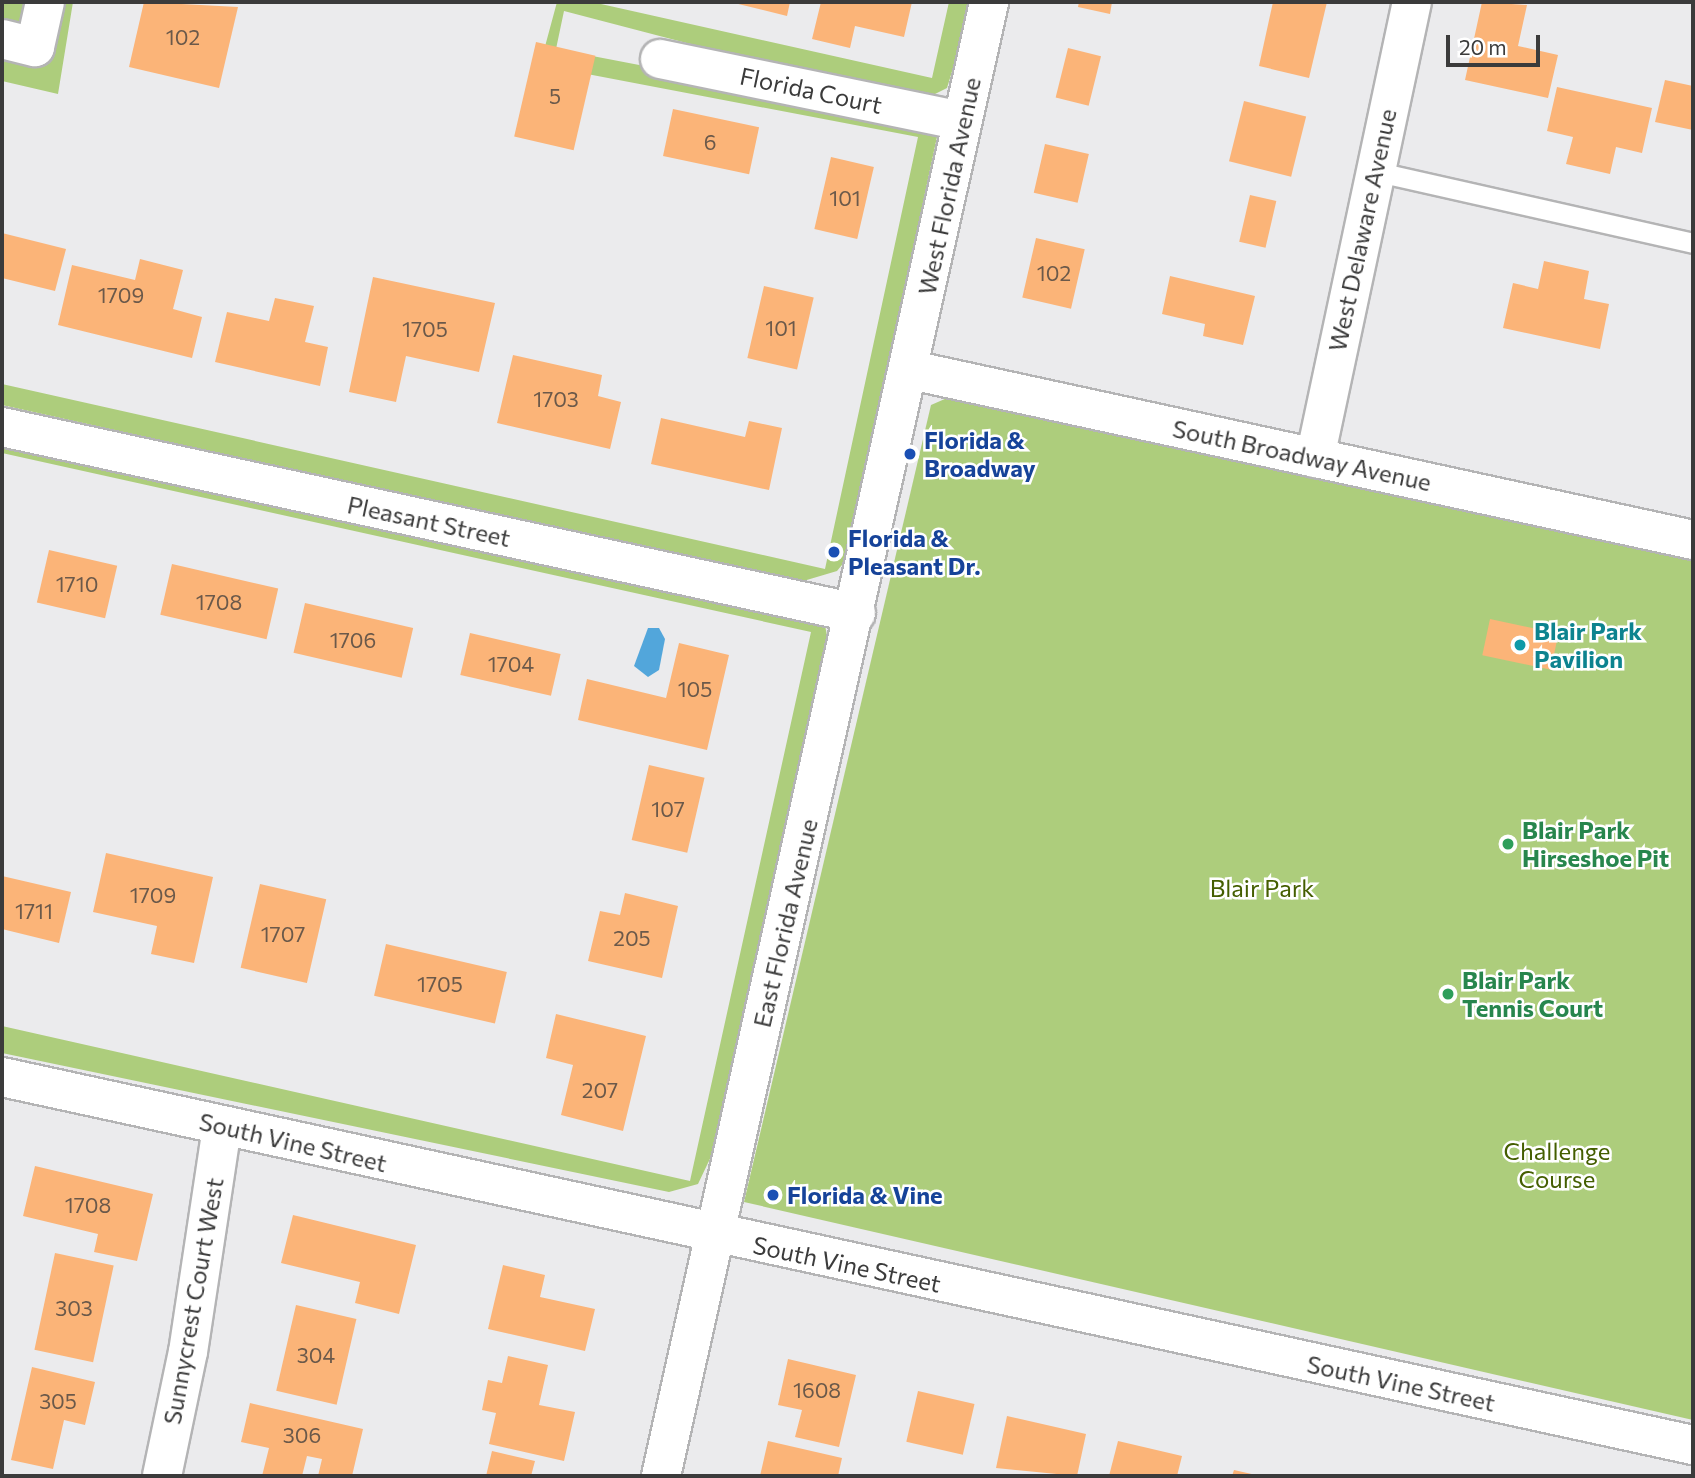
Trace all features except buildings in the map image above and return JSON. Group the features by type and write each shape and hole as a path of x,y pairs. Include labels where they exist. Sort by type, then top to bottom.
{"street":[{"path":"2,39 35,47 45,2"},
{"name":"West Florida Avenue","path":"911,370 989,2"},
{"name":"West Delaware Avenue","path":"1315,458 1412,2"},
{"name":"Florida Court","path":"660,58 962,121"},
{"name":"South Broadway Avenue","path":"911,370 1693,540"},
{"name":"East Florida Avenue","path":"661,1476 911,370"},
{"name":"Pleasant Street","path":"2,426 856,614"},
{"name":"South Vine Street","path":"2,1077 715,1235 1693,1445"},
{"name":"Sunnycrest Court West","path":"162,1476 188,1352 222,1126"}],"lane":[{"path":"1374,171 1693,243"}],"green space":[{"path":"2,2 32,2 25,22 14,29 2,26"},
{"path":"59,2 73,2 58,94 2,81 2,57 45,65"},
{"path":"557,2 592,2 932,78 949,2 973,2 947,88 931,96 790,70 564,11 556,49 940,123 846,560 837,571 800,582 2,405 2,384 825,569 918,137 540,65"},
{"name":"Blair Park","path":"954,395 1693,554 1693,1420 744,1202 931,405"},
{"path":"2,438 824,620 828,641 717,1144 698,1184 669,1192 2,1053 2,1026 690,1181 811,632 2,453"}],"water":[{"path":"648,628 659,628 665,639 659,670 648,677 634,666"}],"place":[{"name":"Florida & Broadway","path":"910,454"},
{"name":"Florida & Pleasant Dr.","path":"834,552"},
{"name":"Blair Park Pavilion","path":"1520,645"},
{"name":"Blair Park Hirseshoe Pit","path":"1508,844"},
{"name":"Blair Park Tennis Court","path":"1448,994"},
{"name":"Florida & Vine","path":"773,1195"}],"park label":[{"name":"Challenge Course","path":"1557,1165"}]}
